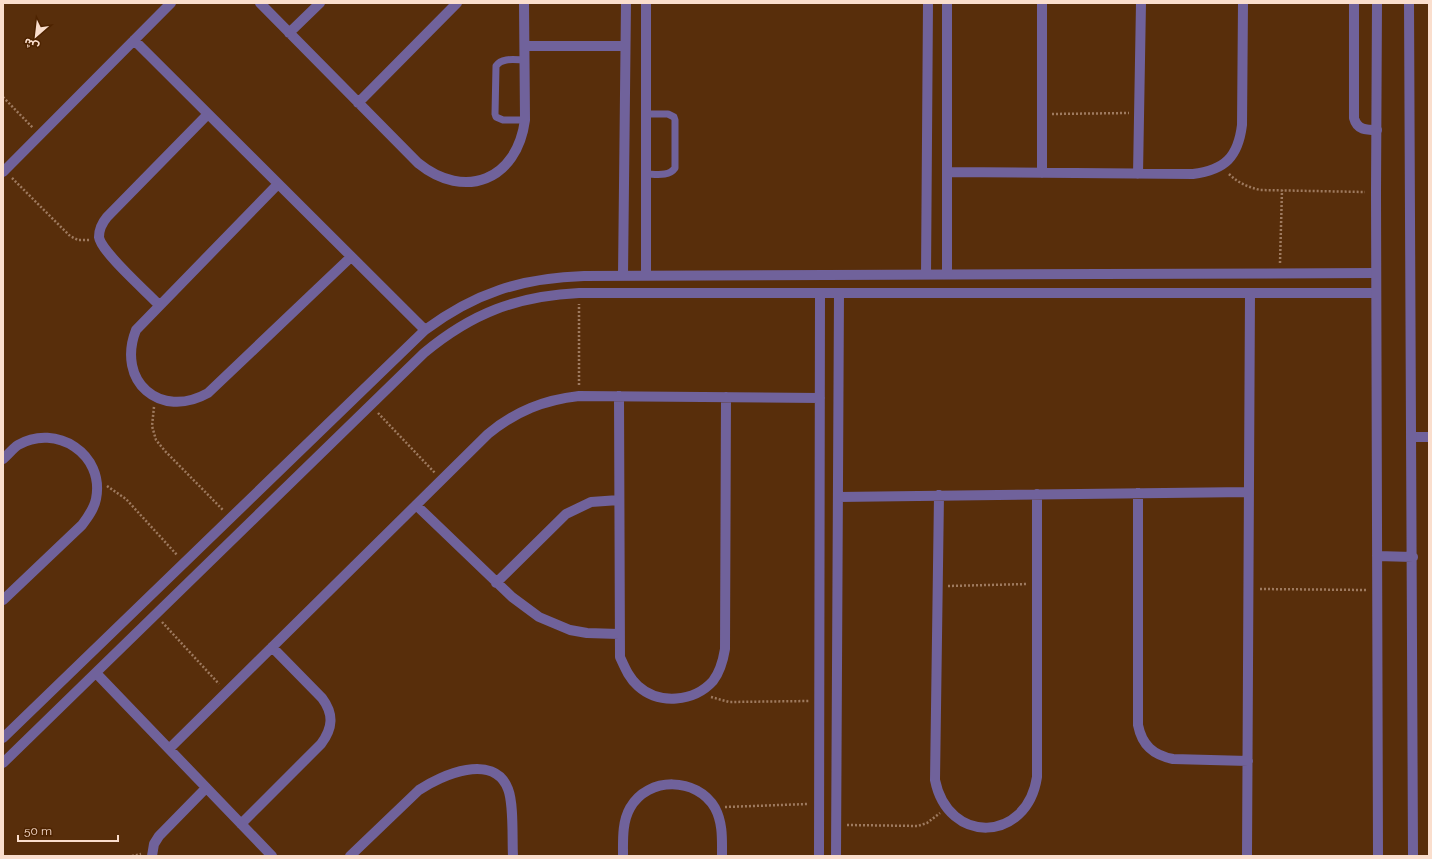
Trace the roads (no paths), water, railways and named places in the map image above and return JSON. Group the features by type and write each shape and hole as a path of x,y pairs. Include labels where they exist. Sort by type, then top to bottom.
{"street":[{"path":"4,171 39,134 171,3"},
{"path":"260,3 418,163 431,173 446,180 462,182 478,181 494,174 507,164 517,152 523,136 525,120 524,3"},
{"path":"289,33 320,3"},
{"path":"358,103 457,3"},
{"path":"623,276 626,3"},
{"path":"646,3 646,276"},
{"path":"926,274 928,3"},
{"path":"947,3 947,274"},
{"path":"1042,3 1042,173"},
{"path":"1138,174 1141,3"},
{"path":"947,172 1193,174 1209,172 1224,165 1234,154 1240,140 1242,125 1243,3"},
{"path":"1354,3 1354,118 1355,123 1362,129 1376,130"},
{"path":"1378,3 1376,130 1378,856"},
{"path":"1409,3 1413,557 1413,856"},
{"path":"134,40 425,330"},
{"path":"525,46 626,46"},
{"path":"159,305 106,251 99,238 102,223 208,114"},
{"path":"278,184 136,330 131,342 130,355 132,368 138,381 146,391 157,398 170,402 183,403 196,400 208,393 351,256"},
{"path":"5,734 425,330 466,304 511,285 559,277 623,276 1376,273"},
{"path":"819,856 820,293"},
{"path":"836,856 839,293"},
{"path":"1247,856 1250,293"},
{"path":"3,763 424,353 463,324 485,313 513,303 555,294 1376,293"},
{"path":"169,749 442,479 488,434 504,421 540,403 579,396 820,398"},
{"path":"619,396 620,657 627,673 637,686 652,695 668,699 685,698 700,691 713,680 719,671 725,649 726,397"},
{"path":"3,460 17,445 30,439 46,437 60,439 74,446 86,456 93,469 97,484 96,499 91,513 82,525 3,600"},
{"path":"1411,437 1429,437"},
{"path":"838,497 1249,492"},
{"path":"1138,493 1138,725 1140,735 1145,745 1153,752 1163,757 1174,759 1248,761"},
{"path":"939,495 935,780 938,794 944,806 954,817 967,824 980,827 995,827 1008,823 1020,815 1029,804 1035,791 1037,777 1037,494"},
{"path":"496,583 566,514 591,502 619,500"},
{"path":"416,505 496,583 525,608 554,624 587,633 619,634"},
{"path":"1377,556 1413,557"},
{"path":"241,824 321,744 327,736 330,726 331,716 325,702 272,647"},
{"path":"96,673 272,856"},
{"path":"819,675 837,675"},
{"path":"350,856 419,790 436,780 453,773 478,769 496,774 508,789 513,856"},
{"path":"623,856 625,820 630,807 640,796 652,788 665,784 680,784 699,792 714,807 720,820 722,856"},
{"path":"152,856 154,844 159,836 206,788"}],"lane":[{"path":"525,60 505,60 498,63 496,66 495,114 496,117 503,120 525,120"},
{"path":"646,114 668,114 676,120 675,168 673,171 666,174 646,174"}]}
